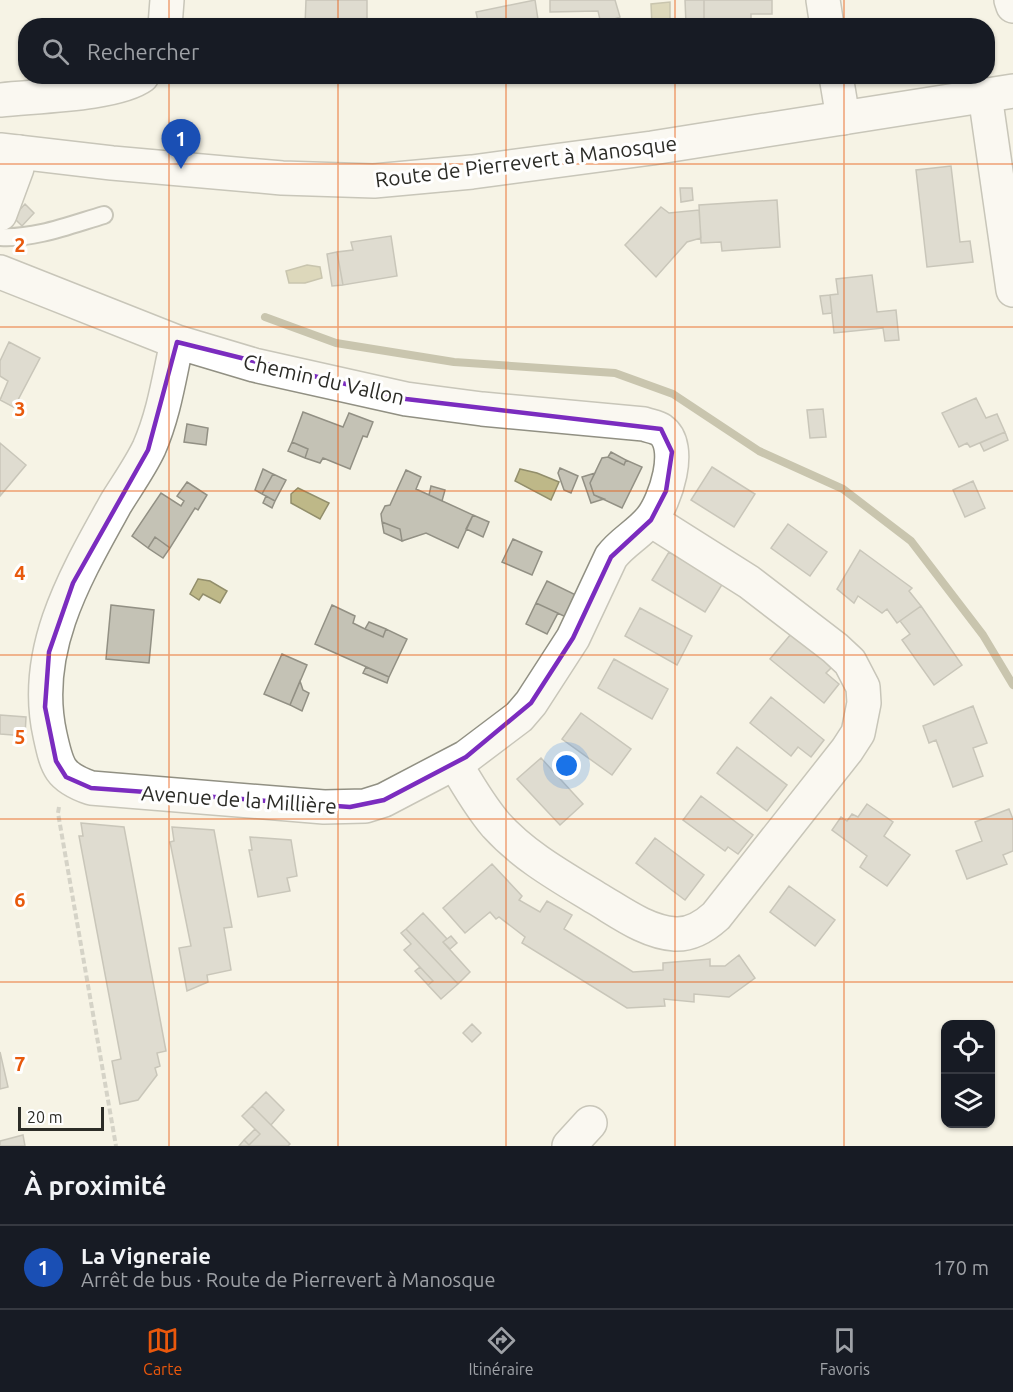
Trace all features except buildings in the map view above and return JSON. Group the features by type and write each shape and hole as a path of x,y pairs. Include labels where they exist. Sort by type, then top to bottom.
{"street":[{"path":"166,18 167,0"},
{"path":"823,0 826,18"},
{"path":"1011,0 1013,6"},
{"path":"0,100 86,92 128,84"},
{"path":"837,84 843,118"},
{"path":"999,93 1013,290"},
{"name":"Route de Pierrevert à Manosque","path":"10,151 112,163 282,178 374,181 461,173 573,158 999,93"},
{"path":"0,213 17,168 10,151"},
{"name":"Chemin du Vallon","path":"0,272 177,342 254,365 406,399 482,409 644,424 661,429"},
{"path":"66,777 56,761 47,721 46,668 49,652 73,583 148,450 164,405 177,342"},
{"name":"Avenue de la Millière","path":"66,777 91,788 350,807 365,806 384,800 455,763 519,717 531,703 573,638 611,557 619,546 651,520 666,491 670,472 672,452 669,439 661,429"},
{"path":"455,763 495,824 513,841 536,861 635,921 656,930 676,934 704,927 716,916 853,742 863,715 863,687 850,663 835,648 749,582 651,520"}],"lane":[{"path":"0,237 16,238 104,215"}],"path":[{"path":"66,777 58,813 116,1146"}],"highlighted area":[{"path":"177,342 406,399 661,429 672,452 670,472 666,491 651,520 611,557 573,638 531,703 466,757 384,800 350,807 91,788 66,777 56,761 45,707 49,652 73,583 148,450"}],"shaded area":[{"path":"670,2 670,18 652,18 651,4"},
{"path":"307,265 320,267 322,278 305,283 289,283 286,271"},
{"path":"520,469 559,482 551,500 515,481"},
{"path":"298,488 329,503 320,519 291,503 291,494"},
{"path":"198,579 210,581 227,591 220,603 203,594 199,600 190,594"}],"waterway":[{"path":"265,317 336,343 454,362 615,373 673,394 759,451 843,489 911,541 983,635 1013,685"}],"place":[{"name":"La Vigneraie","path":"181,169"}]}
